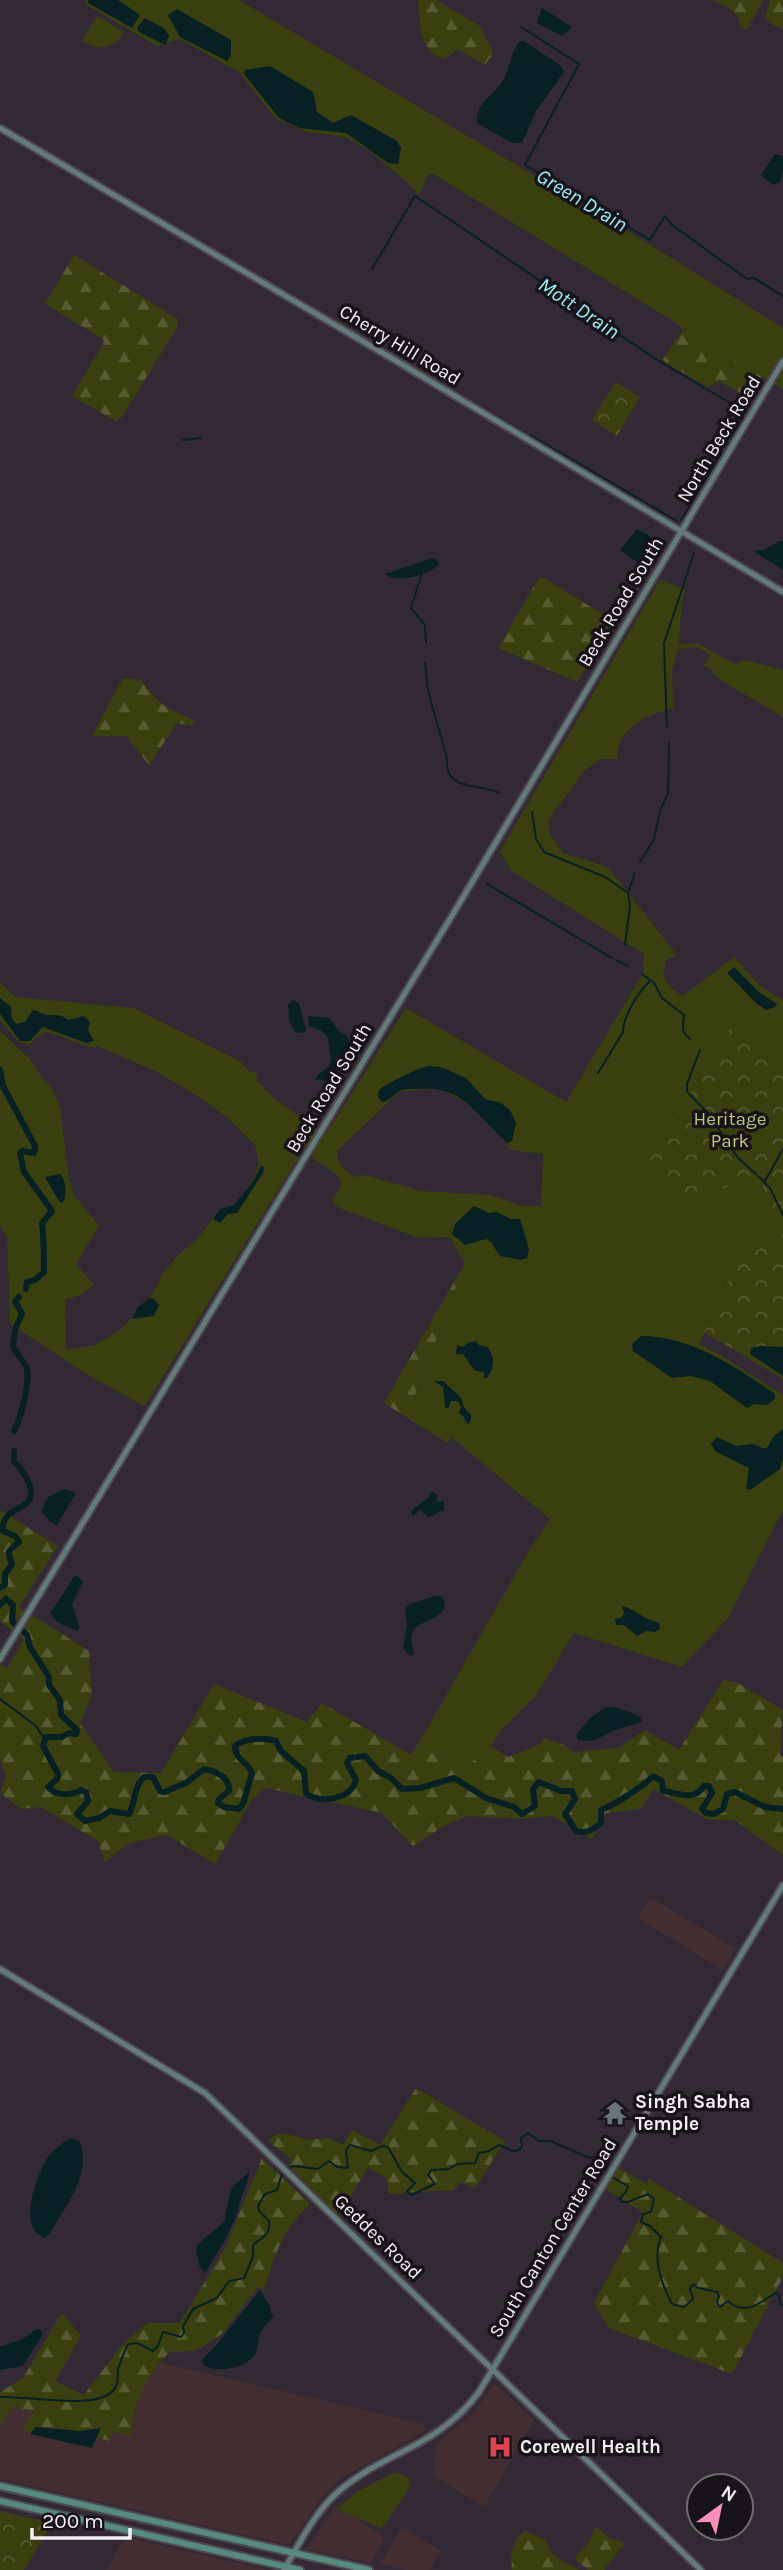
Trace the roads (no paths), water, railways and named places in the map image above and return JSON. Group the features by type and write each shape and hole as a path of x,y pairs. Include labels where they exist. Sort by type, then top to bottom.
{"main road":[{"name":"Cherry Hill Road","path":"0,128 783,592"},
{"name":"North Beck Road","path":"682,532 783,362"},
{"name":"Beck Road South","path":"0,1659 450,920 682,532"},
{"name":"South Canton Center Road","path":"285,2568 330,2499 358,2477 446,2427 474,2399 783,1885"},
{"name":"Geddes Road","path":"0,1969 205,2093 701,2570"},
{"path":"0,2486 369,2570"},
{"path":"0,2501 300,2570"},
{"path":"160,2537 170,2536 173,2527"},
{"path":"198,2547 198,2538 206,2534"}],"waterway":[{"name":"Green Drain","path":"521,27 579,64 525,165 650,240 665,216 672,225 747,279 754,278 783,296"},
{"name":"Mott Drain","path":"372,269 415,196 654,358 747,413"},
{"path":"494,415 518,429"},
{"name":"Mott Drain","path":"733,435 744,417"},
{"path":"521,431 525,433"},
{"path":"530,435 677,521"},
{"path":"183,440 201,438"},
{"name":"Mott Drain","path":"681,520 722,452"},
{"name":"Mott Drain","path":"667,728 664,643 694,553"},
{"path":"422,573 411,608 425,625 426,642"},
{"path":"425,663 428,691 447,758 447,769 456,781 499,793"},
{"name":"Mott Drain","path":"640,862 654,839 660,811 668,793 669,743"},
{"path":"532,812 536,839 544,852 605,877 628,893"},
{"name":"Mott Drain","path":"625,945 630,906 628,893 635,872"},
{"path":"487,884 612,958"},
{"name":"Mott Drain","path":"616,960 628,966"},
{"name":"Mott Drain","path":"642,974 654,983 662,998 684,1015 683,1030 690,1039"},
{"path":"598,1073 623,1032 632,1004 650,981"},
{"name":"Mott Drain","path":"687,1092 687,1084 700,1050"},
{"path":"0,1070 3,1086 35,1146 34,1153 20,1153 24,1172 52,1211 42,1223 44,1272 35,1280 27,1282 26,1289"},
{"name":"Mott Drain","path":"689,1094 708,1113 738,1158 756,1174"},
{"path":"765,1181 783,1149"},
{"name":"Mott Drain","path":"758,1176 770,1188 783,1215"},
{"path":"14,1431 24,1401 28,1376 26,1366 13,1345 16,1327 22,1314 15,1301 19,1297"},
{"path":"0,1588 5,1585 5,1574 12,1564 9,1552 19,1542 15,1536 3,1531 4,1522 14,1511 26,1504 31,1491 24,1473 14,1462 14,1451"},
{"path":"0,1605 6,1599 13,1605 12,1621 27,1635 30,1647 49,1677 49,1685 60,1700 61,1715 77,1730 76,1734 46,1737 43,1746 58,1774 57,1779 48,1787 64,1794 81,1790 86,1792 88,1801 77,1814 85,1821 99,1818 110,1811 129,1814 138,1785 144,1777 153,1777 160,1791 164,1792 186,1783 204,1769 225,1778 229,1786 229,1791 218,1803 224,1807 239,1809 252,1773 237,1755 235,1746 244,1741 260,1739 276,1741 281,1751 304,1771 306,1793 319,1799 334,1798 348,1792 356,1780 347,1763 350,1758 365,1756 378,1771 391,1778 402,1789 420,1788 454,1778 486,1798 514,1807 522,1814 535,1806 533,1789 539,1782 561,1791 572,1791 575,1799 565,1814 576,1831 580,1832 589,1831 601,1823 601,1810 628,1795 653,1776 662,1781 663,1791 681,1795 695,1794 704,1786 709,1786 712,1793 702,1809 706,1813 713,1814 723,1809 727,1794 735,1792 765,1807 783,1809"},
{"path":"0,1699 36,1726 44,1738"},
{"path":"0,2397 81,2401 109,2394 117,2384 118,2369 128,2344 137,2343 153,2351 163,2332 181,2337 184,2333 183,2326 193,2309 217,2298 229,2281 244,2278 253,2257 253,2245 269,2230 269,2221 259,2211 258,2206 265,2194 277,2190 282,2174 293,2166 318,2169 329,2161 337,2167 348,2168 346,2150 350,2145 371,2151 383,2146 388,2147 402,2172 415,2183 407,2191 411,2195 435,2184 428,2175 431,2170 475,2163 479,2153 499,2145 517,2151 522,2146 521,2138 528,2133 539,2141 550,2141 590,2158 604,2153 609,2158 606,2173"},
{"path":"612,2177 628,2186 620,2198 622,2202 648,2194 654,2199 651,2212 643,2214 641,2222 650,2226 661,2237 658,2262 672,2304 684,2307 693,2299 690,2289 693,2284 698,2288 717,2292 717,2303 720,2307 728,2301 740,2308 751,2307 775,2293 783,2305"}],"place":[{"name":"Singh Sabha Temple","path":"615,2113"},
{"name":"Corewell Health","path":"500,2447"}],"park label":[{"name":"Heritage Park","path":"730,1130"}]}
